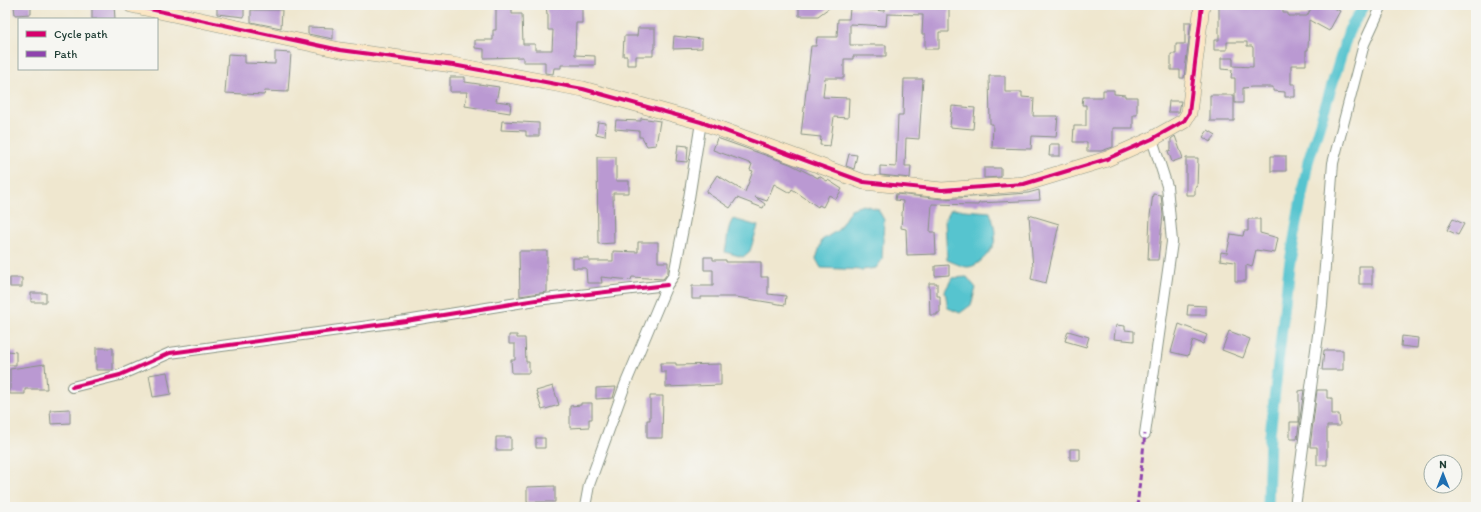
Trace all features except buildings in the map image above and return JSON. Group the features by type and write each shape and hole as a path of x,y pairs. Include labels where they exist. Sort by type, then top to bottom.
{"street":[{"path":"131,5 340,50 453,65 583,89 701,122 864,182 942,190 1024,184 1107,159 1152,140 1188,117 1202,5"},
{"path":"1296,507 1322,305 1332,163 1364,44 1382,5"},
{"path":"585,507 589,485 625,385 667,285 674,275 689,198 701,122"},
{"path":"1145,434 1172,242 1167,186 1152,140"},
{"path":"72,387 120,374 170,353 406,321 536,300 667,285"}],"water":[{"path":"863,205 878,209 884,220 882,260 876,268 862,270 821,268 816,259 822,240 838,230 851,209"},
{"path":"951,209 990,212 995,231 994,243 990,251 976,265 968,267 947,260 945,220"},
{"path":"733,219 758,226 750,251 743,257 725,252 728,231"},
{"path":"967,277 976,288 971,305 960,313 948,308 945,291 952,278"}],"waterway":[{"path":"1268,507 1270,435 1289,267 1308,162 1349,30 1365,5"}],"marked path":[{"path":"1137,507 1145,434"}],"cycle path":[{"path":"131,5 340,50 453,65 583,89 701,122 864,182 942,190 1024,184 1107,159 1152,139 1184,121 1189,113 1202,5"},
{"path":"72,387 120,375 170,353 406,321 536,300 667,285"}]}
